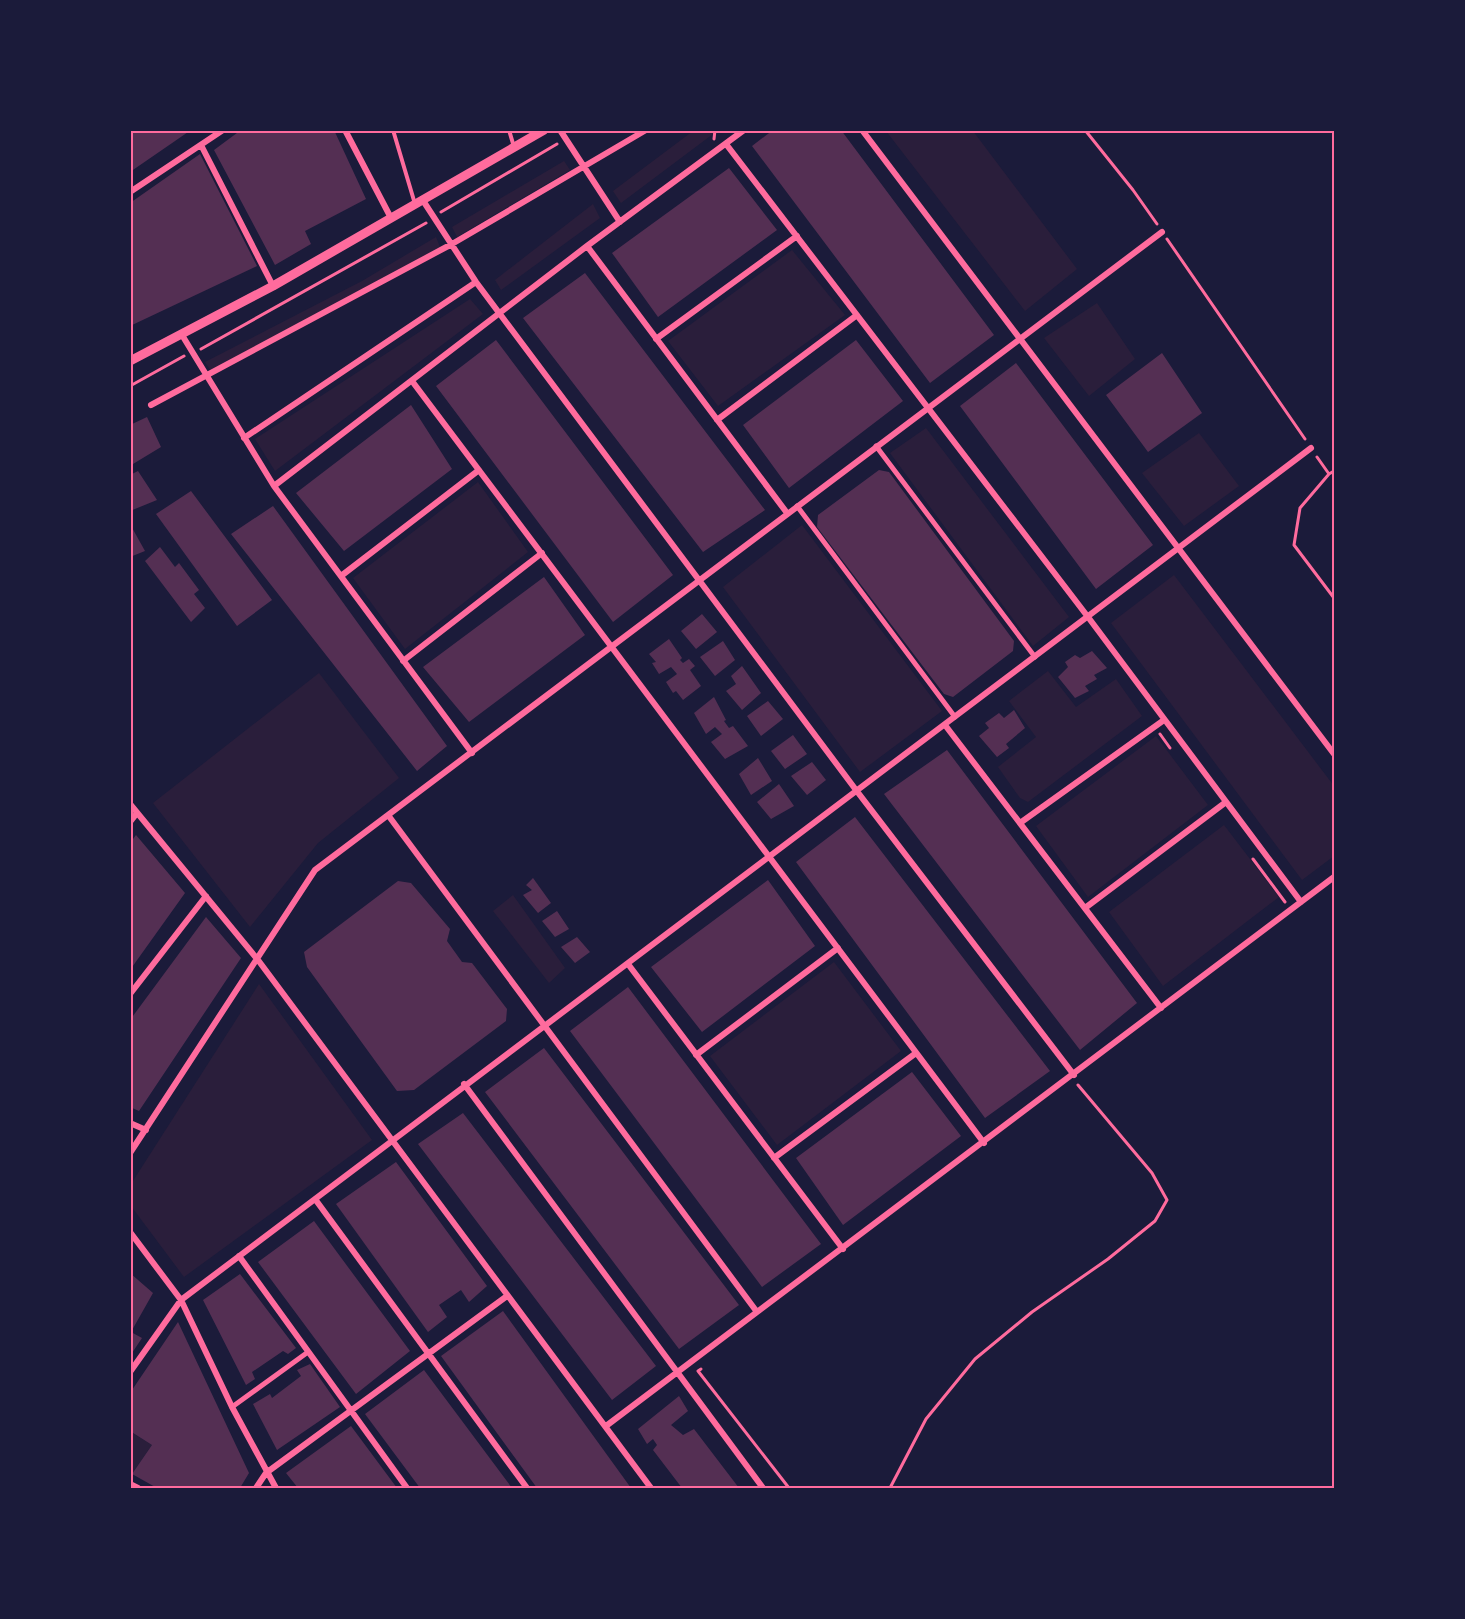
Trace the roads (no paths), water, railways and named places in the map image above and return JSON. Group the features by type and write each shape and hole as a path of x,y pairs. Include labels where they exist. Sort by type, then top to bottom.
{"main road":[{"path":"130,361 273,286 544,130"}],"street":[{"path":"130,192 223,130"},
{"path":"345,130 391,218"},
{"path":"560,130 621,222"},
{"path":"152,405 452,244 646,130"},
{"path":"274,486 587,246 744,130"},
{"path":"862,130 1335,754"},
{"path":"726,144 1088,617 1301,902"},
{"path":"201,145 273,286"},
{"path":"419,202 434,217 476,282 701,579 856,790 1074,1075"},
{"path":"130,1153 315,870 1162,232"},
{"path":"656,339 796,236"},
{"path":"587,246 788,513"},
{"path":"244,438 476,282"},
{"path":"717,420 857,315"},
{"path":"182,335 274,486 472,753"},
{"path":"412,381 984,1143"},
{"path":"876,446 1035,657"},
{"path":"130,1372 181,1300 464,1084 628,964 1311,448"},
{"path":"341,576 479,470"},
{"path":"797,506 955,717"},
{"path":"403,661 542,553"},
{"path":"1020,823 1164,720"},
{"path":"945,725 1161,1008"},
{"path":"1085,908 1226,802"},
{"path":"130,804 258,960 651,1488"},
{"path":"130,822 137,813"},
{"path":"388,815 757,1312"},
{"path":"606,1426 1335,877"},
{"path":"130,994 206,896"},
{"path":"696,1054 838,948"},
{"path":"628,964 843,1248"},
{"path":"774,1158 916,1053"},
{"path":"464,1084 763,1488"},
{"path":"130,1123 146,1130"},
{"path":"315,1199 427,1355 527,1488"},
{"path":"130,1232 181,1300 232,1407 276,1488"},
{"path":"239,1256 407,1488"},
{"path":"256,1488 266,1473 507,1296"},
{"path":"232,1407 308,1352"},
{"path":"130,1484 138,1488"}],"lane":[{"path":"393,130 419,202"},
{"path":"509,130 514,147"}]}
